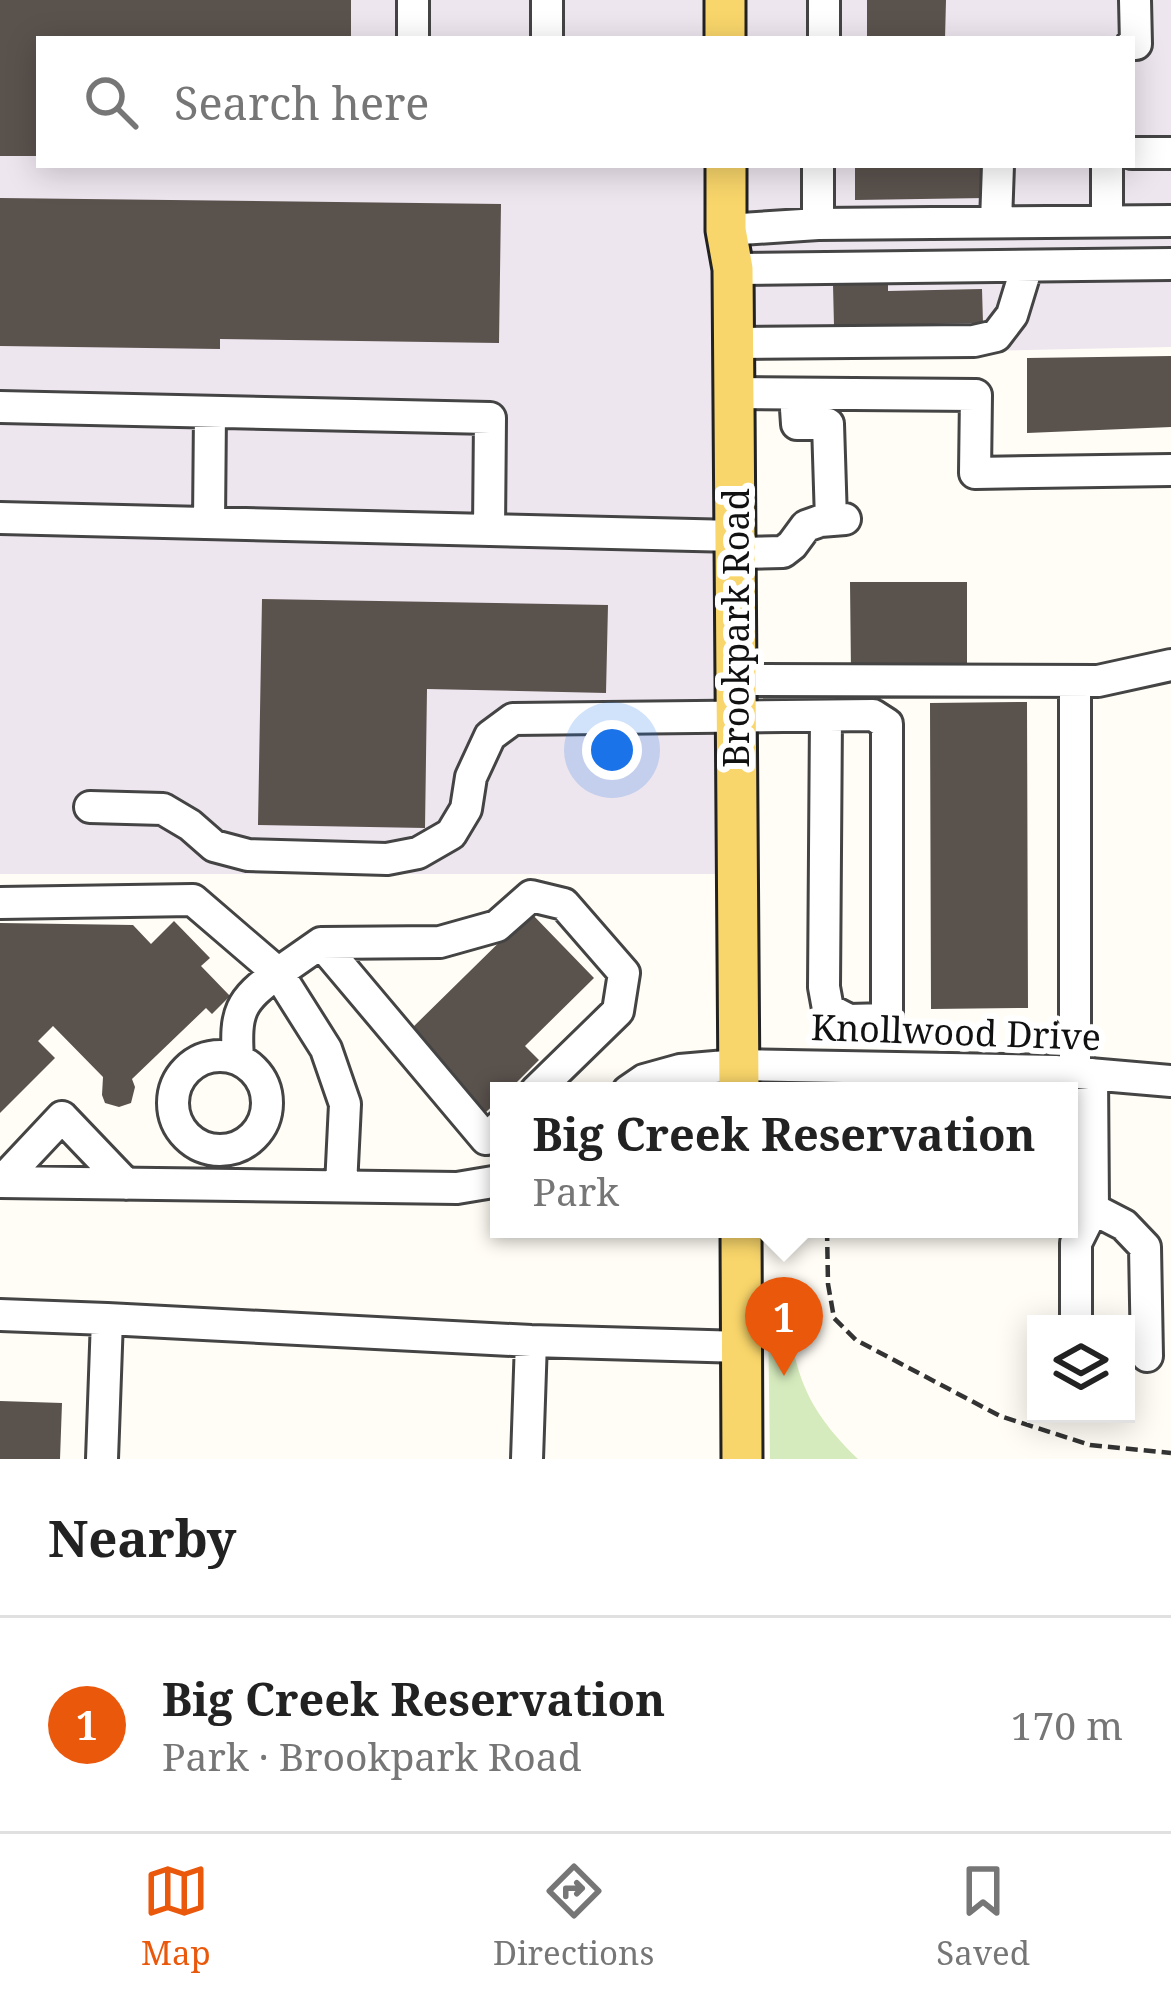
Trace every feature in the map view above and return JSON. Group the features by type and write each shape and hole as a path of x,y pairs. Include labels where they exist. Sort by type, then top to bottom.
{"main road":[{"path":"725,0 725,36"},
{"name":"Brookpark Road","path":"726,168 726,230 733,269 739,1078"},
{"path":"741,1238 742,1459"}],"street":[{"path":"413,0 413,36"},
{"path":"547,0 547,36"},
{"path":"824,0 824,36"},
{"path":"1135,0 1135,44"},
{"path":"1135,153 1171,153"},
{"path":"818,168 818,224"},
{"path":"996,222 998,168"},
{"path":"1107,168 1107,221"},
{"path":"726,230 818,224 1171,221"},
{"path":"733,269 1171,264"},
{"path":"734,343 974,341 996,335 1012,315 1027,266"},
{"path":"734,393 976,394 975,473 1171,470"},
{"path":"0,518 488,530 783,552 806,526 838,520 828,424 796,424 795,394"},
{"path":"0,407 490,418 488,530"},
{"path":"209,523 211,412"},
{"path":"90,807 163,809 214,846 248,855 387,859 418,853 451,834 466,809 471,777 490,736 513,719 736,699 1098,681 1171,664"},
{"path":"1076,681 1083,1073 1093,1209 1076,1243 1076,1315"},
{"path":"736,699 826,716 873,715 887,724 886,1068"},
{"path":"826,716 824,987 828,1010 849,1020 887,1019"},
{"path":"238,1059 236,1028 253,991 321,943 440,942 497,926 531,896 564,904 624,973 618,1011 545,1082"},
{"path":"0,903 193,900 278,973 326,1049 345,1103 341,1186"},
{"path":"321,943 490,1136"},
{"path":"208,1057 238,1059 250,1066 266,1092 263,1121 256,1134 228,1150 196,1144 176,1119 172,1103 176,1087 184,1072 208,1057"},
{"name":"Knollwood Drive","path":"641,1082 680,1070 739,1078 886,1068 1083,1073 1171,1081"},
{"path":"1,1182 62,1117 126,1184"},
{"path":"256,1134 291,1185"},
{"path":"1,1182 457,1188 490,1182"},
{"path":"1093,1209 1124,1225 1145,1247 1147,1356"},
{"path":"0,1315 743,1347"},
{"path":"102,1459 107,1319"},
{"path":"527,1459 531,1341"}],"path":[{"path":"827,1238 834,1318 856,1340 1000,1416 1090,1445 1171,1454"}],"shaded area":[{"path":"0,0 711,0 711,36 36,36 36,168 713,168 721,874 0,874"},
{"path":"742,0 1171,0 1171,347 745,356 743,168 1135,168 1135,36 742,36"}],"green space":[{"path":"787,1312 807,1393 858,1459 770,1459 768,1313"}],"building":[{"path":"0,0 351,0 351,36 36,36 36,156 0,156"},
{"path":"867,0 946,0 945,36 867,36"},
{"path":"855,168 985,168 985,198 855,200"},
{"path":"0,198 501,204 499,343 220,339 220,349 0,346"},
{"path":"888,283 888,291 982,289 983,323 834,326 833,285"},
{"path":"1171,356 1171,427 1027,433 1027,358"},
{"path":"850,582 967,582 967,672 851,673"},
{"path":"262,599 608,605 606,693 427,689 425,828 258,825"},
{"path":"1027,702 1028,1008 931,1009 930,703"},
{"path":"530,912 594,978 525,1046 539,1060 517,1082 490,1082 486,1112 408,1032"},
{"path":"174,921 210,958 201,966 230,996 212,1014 206,1008 132,1079 131,1103 119,1107 105,1103 103,1077 53,1026 38,1041 55,1058 0,1113 0,923 133,925 151,944"},
{"path":"0,1401 62,1403 60,1459 0,1459"}],"place":[{"name":"Big Creek Reservation","path":"784,1376"}]}
